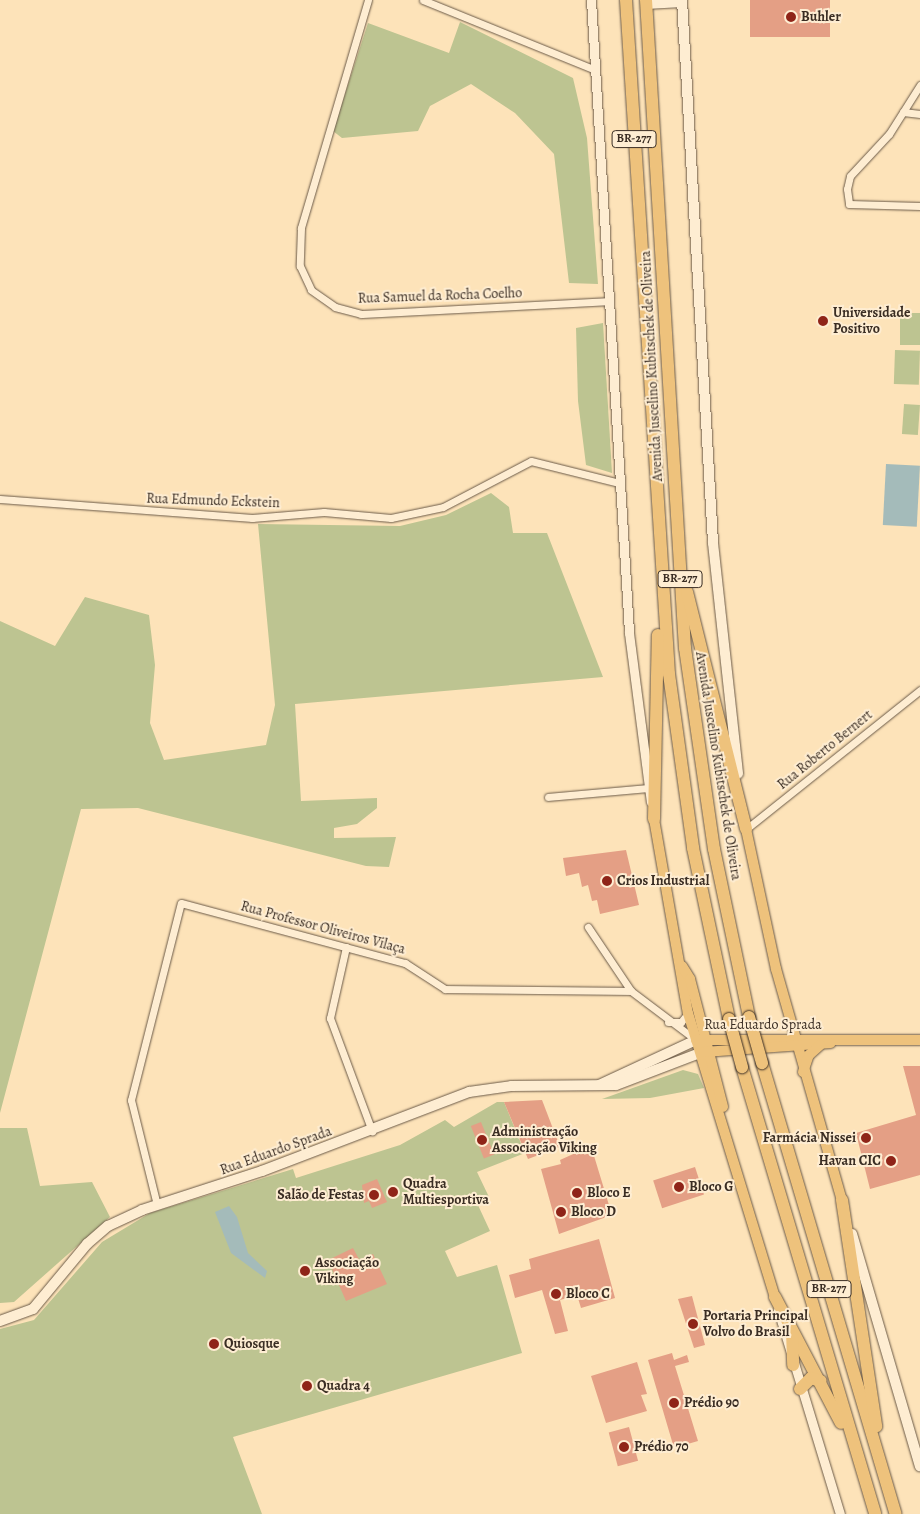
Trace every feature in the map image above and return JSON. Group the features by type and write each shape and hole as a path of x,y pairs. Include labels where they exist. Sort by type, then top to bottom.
{"highway":[{"name":"Avenida Juscelino Kubitschek de Oliveira","path":"626,0 656,498 679,760 729,1018 873,1514"},
{"name":"Avenida Juscelino Kubitschek de Oliveira","path":"646,2 678,557 699,758 749,1017 896,1514"},
{"path":"654,819 656,498"},
{"path":"678,557 746,829"},
{"path":"842,1200 883,1473"},
{"path":"775,1297 821,1381 845,1434 873,1514"},
{"path":"792,1331 793,1365"},
{"path":"800,1389 811,1378 821,1381"}],"main road":[{"path":"646,2 682,1 713,548 725,678 746,829 803,1073 920,1466"},
{"path":"654,819 688,1013 701,1039"},
{"path":"680,963 690,980 701,1039 775,1297"},
{"name":"Rua Eduardo Sprada","path":"598,1085 701,1039 794,1036 848,1041 920,1040"},
{"name":"Rua Eduardo Sprada","path":"0,1321 33,1308 78,1254 108,1226 157,1206 372,1131 469,1092 511,1086 598,1085 626,1082 705,1052 797,1049 848,1041"},
{"path":"803,1073 808,1054 820,1045"}],"street":[{"name":"Rua Samuel da Rocha Coelho","path":"368,0 301,228 300,266 311,290 335,307 361,314 608,301"},
{"path":"423,0 595,70"},
{"path":"591,0 630,651 648,788 654,819"},
{"path":"920,85 903,112 850,176 848,204 920,206"},
{"path":"903,112 920,114"},
{"name":"Rua Edmundo Eckstein","path":"0,499 252,518 324,512 390,518 443,507 532,461 619,482"},
{"name":"Rua Roberto Bernert","path":"746,829 920,690"},
{"path":"548,797 648,788"},
{"name":"Rua Professor Oliveiros Vilaça","path":"157,1206 131,1100 181,902 405,963 431,984 452,990 631,991"},
{"path":"588,927 631,991 666,1021 701,1039"},
{"path":"346,947 330,1018 372,1131"},
{"path":"666,1021 681,1022 688,1013"},
{"path":"775,1297 800,1389 840,1514"}],"green space":[{"path":"460,22 573,78 587,138 598,284 569,283 554,154 515,113 471,84 430,106 418,131 342,138 333,131 368,23 449,53"},
{"path":"900,313 920,313 920,345 900,345"},
{"path":"603,323 612,473 586,465 578,401 576,328"},
{"path":"895,350 920,351 919,385 894,384"},
{"path":"904,404 920,405 918,435 902,434"},
{"path":"491,493 509,507 513,533 547,533 603,677 295,704 301,801 377,798 377,808 357,824 334,828 334,838 396,837 389,867 366,866 138,808 81,809 0,1113 0,621 55,646 85,597 149,615 155,665 150,723 164,760 266,745 275,705 258,524 400,526 446,515"},
{"path":"683,1070 698,1074 704,1088 650,1098 602,1099"},
{"name":"Associação Viking","path":"497,1102 504,1102 525,1153 477,1172 489,1197 477,1203 490,1231 445,1251 457,1277 497,1265 522,1353 233,1437 262,1514 0,1514 0,1329 34,1320 102,1242 150,1213 293,1169 296,1178 400,1145 445,1120 454,1127"},
{"path":"0,1128 27,1128 40,1186 92,1182 110,1217 14,1302 0,1303"}],"water":[{"path":"886,464 920,466 917,527 883,525"},
{"path":"229,1206 237,1217 248,1253 267,1271 265,1278 231,1253 215,1212"}],"building":[{"name":"Buhler","path":"750,0 830,0 830,37 750,37"},
{"name":"Crios Industrial","path":"626,850 639,905 600,914 597,900 592,901 588,885 582,887 579,873 566,876 563,858"},
{"name":"Havan CIC","path":"903,1066 920,1066 920,1175 870,1189 856,1133 916,1115"},
{"path":"542,1100 560,1147 528,1159 504,1102"},
{"name":"Administração Associação Viking","path":"481,1122 494,1154 484,1159 471,1126"},
{"path":"591,1146 612,1215 559,1234 541,1169 561,1164 560,1160"},
{"name":"Bloco G","path":"695,1167 704,1195 662,1208 653,1181"},
{"name":"Salão de Festas","path":"377,1179 387,1202 372,1208 369,1201 364,1203 362,1185"},
{"path":"599,1239 615,1298 581,1308 577,1295 560,1300 568,1331 555,1334 542,1290 515,1298 509,1275 531,1269 529,1259"},
{"path":"353,1248 360,1261 373,1254 387,1284 346,1301 328,1260"},
{"name":"Portaria Principal Volvo do Brasil","path":"692,1296 705,1345 694,1348 678,1299"},
{"name":"Prédio 90","path":"672,1353 674,1360 687,1355 689,1362 675,1366 698,1441 674,1448 648,1360"},
{"path":"637,1362 647,1394 641,1395 647,1411 606,1423 591,1376"},
{"name":"Prédio 70","path":"629,1427 638,1461 618,1466 609,1432"}],"place":[{"name":"Buhler","path":"791,17"},
{"name":"Universidade Positivo","path":"823,321"},
{"name":"Crios Industrial","path":"607,881"},
{"name":"Farmácia Nissei","path":"866,1138"},
{"name":"Administração Associação Viking","path":"482,1140"},
{"name":"Havan CIC","path":"891,1161"},
{"name":"Bloco G","path":"679,1187"},
{"name":"Quadra Multiesportiva","path":"393,1192"},
{"name":"Bloco E","path":"577,1193"},
{"name":"Salão de Festas","path":"374,1195"},
{"name":"Bloco D","path":"561,1212"},
{"name":"Associação Viking","path":"305,1271"},
{"name":"Bloco C","path":"556,1294"},
{"name":"Portaria Principal Volvo do Brasil","path":"693,1324"},
{"name":"Quiosque","path":"214,1344"},
{"name":"Quadra 4","path":"307,1386"},
{"name":"Prédio 90","path":"674,1403"},
{"name":"Prédio 70","path":"624,1447"}]}
